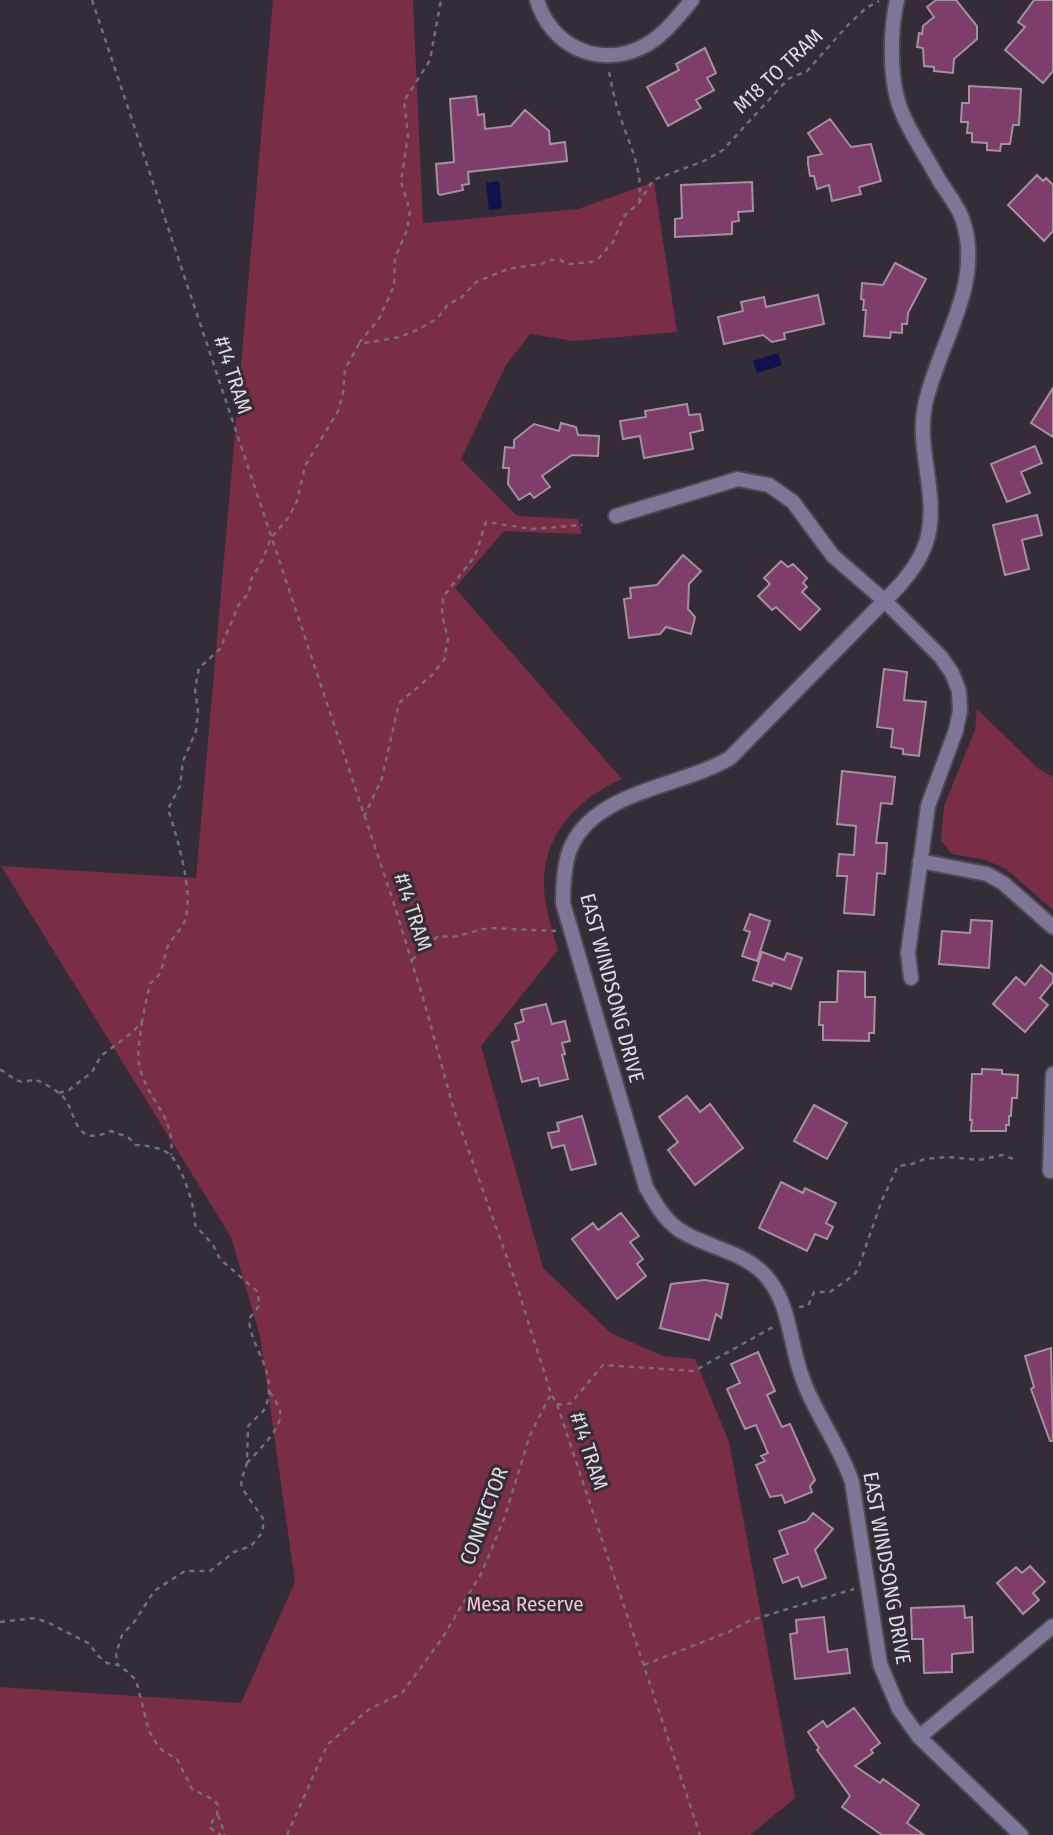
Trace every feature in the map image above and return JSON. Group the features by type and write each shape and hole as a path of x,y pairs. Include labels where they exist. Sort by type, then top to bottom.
{"street":[{"path":"537,0 542,15 554,33 574,48 595,55 619,55 641,48 663,33 692,0"},
{"name":"EAST WINDSONG DRIVE","path":"897,0 892,64 900,109 963,220 969,259 963,294 925,405 923,443 932,511 928,538 912,571 730,758 711,769 625,799 598,812 580,831 569,852 563,903 646,1188 661,1214 680,1230 751,1264 762,1272 780,1294 799,1370 809,1396 845,1462 852,1482 880,1664 899,1709 919,1737 1021,1835"},
{"path":"616,516 738,479 769,485 793,502 833,556 885,601 941,657 953,673 959,691 960,711 956,730 928,806 908,953 911,978"},
{"path":"920,861 987,874 1003,883 1053,927"},
{"path":"1050,1171 1053,1074"},
{"path":"919,1737 1053,1626"}],"path":[{"name":"#14 TRAM","path":"92,0 412,960 453,1107 515,1280 700,1835"},
{"path":"118,1665 116,1654 122,1635 135,1621 154,1591 185,1571 210,1571 234,1552 251,1546 262,1533 264,1520 242,1488 241,1481 247,1463 247,1427 265,1409 269,1391 266,1368 249,1329 249,1319 259,1306 258,1292 220,1259 213,1245 195,1225 194,1206 171,1156 168,1120 152,1098 142,1075 138,1056 142,1021 150,982 156,979 162,969 169,944 186,920 187,884 168,810 180,786 183,761 189,753 188,748 196,731 198,702 195,689 199,668 220,649 239,604 249,593 251,580 271,538 289,517 297,501 305,466 338,411 343,394 345,369 359,344 379,319 394,286 395,258 407,230 410,211 401,182 408,135 404,100 430,60 441,0"},
{"name":"M18 TO TRAM","path":"359,344 400,337 416,330 437,319 449,303 460,299 476,282 508,269 541,264 549,260 560,260 569,264 591,262 599,258 613,242 624,216 639,203 648,186 659,177 687,168 723,150 788,79 807,71 848,25 866,8 879,1"},
{"path":"609,72 618,111 640,178 639,203"},
{"path":"364,817 382,778 399,702 432,675 444,660 448,639 442,614 443,597 475,556 486,522 532,529 582,525"},
{"path":"412,960 438,936 453,937 488,928 556,931"},
{"path":"59,1093 69,1090 92,1072 101,1056 134,1031 142,1021"},
{"path":"0,1070 19,1082 38,1080 59,1093 71,1108 76,1126 82,1131 93,1136 102,1136 111,1131 128,1137 136,1146 156,1147 171,1156"},
{"path":"799,1307 808,1306 814,1292 830,1292 854,1275 882,1200 898,1166 925,1159 948,1157 979,1160 1002,1155 1016,1160"},
{"path":"557,1404 572,1403 603,1365 694,1371 773,1327"},
{"path":"247,1463 280,1422 279,1409 269,1391"},
{"name":"CONNECTOR","path":"287,1835 327,1745 368,1710 402,1693 441,1640 481,1574 504,1519 530,1435 551,1394"},
{"path":"644,1665 728,1632 751,1620 854,1589"},
{"path":"0,1622 35,1618 49,1623 90,1644 107,1663 118,1665 136,1680 149,1731 158,1746 177,1759 192,1789 214,1800 218,1805 223,1835"},
{"path":"218,1812 209,1827 223,1835"}],"green space":[{"name":"Mesa Reserve","path":"273,0 413,0 423,223 578,209 654,182 677,332 574,341 530,334 506,365 461,459 517,516 578,519 582,534 504,531 455,588 622,779 577,808 556,835 545,868 544,887 547,911 558,950 481,1046 543,1268 611,1333 663,1356 695,1359 729,1442 795,1798 750,1835 0,1835 0,1687 241,1703 295,1582 260,1336 231,1237 1,866 196,878"},
{"path":"977,709 1039,769 1053,777 1053,910 1006,869 986,860 952,854 941,841 944,806 975,730"}],"shaded area":[{"path":"499,181 502,208 489,210 486,183"},
{"path":"778,353 782,365 757,373 753,361"}],"building":[{"path":"936,0 956,0 977,26 977,39 954,59 953,73 934,71 934,67 924,66 923,48 917,47 919,33 922,34 923,26 934,17 927,7"},
{"path":"1034,0 1053,0 1053,71 1043,83 1005,50 1025,27 1018,22"},
{"path":"705,48 716,73 707,78 714,90 696,100 701,108 668,126 647,87 679,70 676,64"},
{"path":"969,86 1021,89 1019,125 1013,125 1010,144 1001,144 1000,151 987,150 987,143 972,142 972,133 967,133 968,122 961,122 962,103 969,103"},
{"path":"476,96 478,115 484,114 485,129 511,126 525,110 549,131 550,144 565,142 567,161 468,172 469,184 462,185 463,190 440,195 436,164 454,162 450,99"},
{"path":"830,119 851,147 871,144 881,181 859,187 861,194 832,201 829,185 817,189 814,176 810,176 808,164 808,157 822,154 808,133"},
{"path":"1037,175 1043,181 1046,178 1053,185 1053,231 1044,241 1008,205"},
{"path":"752,182 753,211 738,212 739,221 732,222 732,234 675,237 675,219 682,218 681,185"},
{"path":"895,263 926,279 908,313 907,324 902,324 902,333 891,332 890,338 864,336 866,310 863,310 864,300 861,299 862,283 883,285"},
{"path":"818,295 824,324 784,333 785,339 772,342 763,335 724,344 718,317 743,311 741,302 764,297 766,307"},
{"path":"1053,388 1053,437 1031,423"},
{"path":"687,404 689,415 700,414 703,430 690,433 693,449 644,458 640,436 623,439 620,421 646,417 645,411"},
{"path":"561,423 576,427 578,435 599,436 598,456 572,455 542,476 550,487 534,498 530,493 519,500 508,484 509,468 503,468 505,447 514,448 514,440 534,424 559,431"},
{"path":"1035,446 1042,463 1021,472 1030,493 1007,502 991,464"},
{"path":"1037,515 1042,535 1022,540 1029,569 1005,575 993,525"},
{"path":"683,555 701,571 689,584 688,609 695,617 691,634 666,627 660,634 629,638 624,599 631,598 630,588 657,585"},
{"path":"781,561 788,567 793,564 807,578 803,583 807,587 802,592 820,609 800,630 776,607 772,610 758,596 770,584 764,578"},
{"path":"884,669 907,672 904,700 926,702 919,756 903,754 903,749 891,747 893,729 877,727"},
{"path":"842,771 895,777 892,804 881,803 876,843 887,843 885,874 877,873 874,915 844,913 847,876 837,876 839,854 854,855 856,826 837,824"},
{"path":"750,914 770,921 757,961 742,956 750,932 744,930"},
{"path":"971,920 992,921 989,968 939,964 942,931 970,933"},
{"path":"762,952 784,960 787,953 802,958 791,989 753,980"},
{"path":"1041,965 1053,975 1053,982 1040,998 1048,1005 1025,1032 993,1004 1016,977 1025,985"},
{"path":"838,971 865,972 865,997 875,997 874,1033 869,1033 869,1041 823,1040 823,1025 819,1025 820,1002 837,1002"},
{"path":"546,1004 552,1024 565,1021 570,1041 562,1043 565,1054 562,1055 568,1079 540,1086 538,1078 522,1082 512,1042 519,1040 515,1024 524,1021 521,1010"},
{"path":"982,1069 1002,1070 1002,1074 1018,1075 1017,1098 1012,1098 1011,1116 1006,1131 971,1131 972,1074 982,1074"},
{"path":"687,1096 700,1112 710,1104 743,1148 695,1185 668,1150 678,1142 659,1117"},
{"path":"814,1105 847,1123 827,1159 794,1141"},
{"path":"582,1116 596,1164 571,1170 564,1145 552,1148 548,1133 559,1131 557,1123"},
{"path":"781,1182 803,1193 805,1188 836,1203 826,1223 833,1227 827,1239 815,1234 807,1251 759,1228"},
{"path":"621,1213 639,1236 630,1242 643,1259 637,1264 646,1276 617,1299 572,1239 593,1223 598,1230"},
{"path":"705,1280 728,1284 721,1318 716,1314 709,1340 660,1328 671,1284"},
{"path":"1051,1348 1053,1441 1050,1441 1031,1389 1034,1387 1025,1356"},
{"path":"758,1352 775,1391 767,1395 782,1427 790,1424 815,1480 810,1486 812,1492 785,1503 782,1495 770,1497 756,1465 765,1461 761,1456 768,1453 756,1425 745,1429 727,1389 740,1383 731,1364"},
{"path":"813,1513 833,1529 815,1550 826,1578 802,1587 798,1577 783,1583 774,1559 788,1554 779,1531 807,1521"},
{"path":"1030,1566 1045,1582 1033,1593 1039,1600 1023,1614 997,1583 1016,1567 1022,1573"},
{"path":"964,1606 965,1618 972,1617 973,1652 952,1654 952,1672 924,1673 923,1639 912,1639 911,1608"},
{"path":"824,1617 828,1652 847,1649 850,1673 795,1679 790,1634 797,1633 796,1620"},
{"path":"854,1708 880,1743 871,1750 873,1753 855,1766 880,1783 883,1779 919,1805 907,1823 924,1835 882,1835 842,1807 850,1796 817,1750 819,1748 808,1732 823,1721 827,1727"}]}
